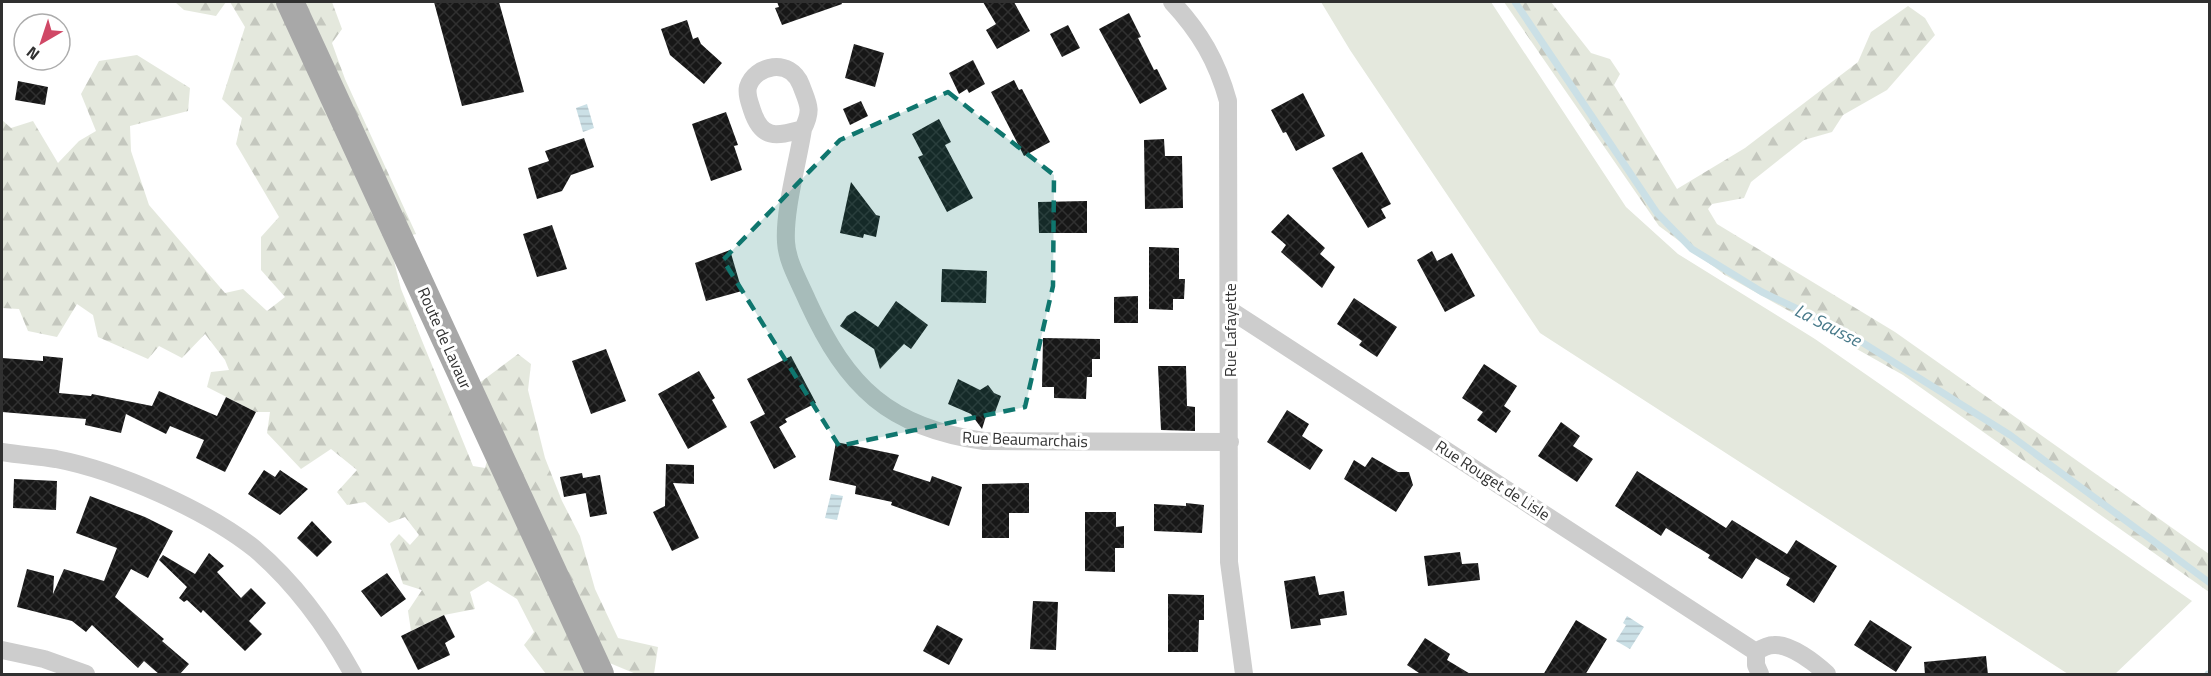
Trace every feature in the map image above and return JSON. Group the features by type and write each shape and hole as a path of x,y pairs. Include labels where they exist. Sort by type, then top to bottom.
{"main road":[{"name":"Route de Lavaur","path":"290,2 600,675"}],"street":[{"name":"Rue Lafayette","path":"1172,2 1195,27 1221,74 1228,101 1229,562 1244,675"},
{"name":"Rue Beaumarchais","path":"803,129 787,219 786,243 791,262 831,346 862,387 882,405 929,430 984,441 1230,442"},
{"name":"Rue Rouget de Lisle","path":"1230,310 1756,652"},
{"path":"2,452 56,459 98,470 173,500 216,524 254,549 284,577 329,632 353,675"},
{"path":"1760,675 1756,665 1756,652 1765,646 1784,646 1827,675"},
{"path":"2,650 44,658 86,675"}],"highlighted area":[{"path":"948,92 1054,175 1053,286 1025,407 839,446 723,260 840,140"}],"green space":[{"path":"175,2 226,2 216,16 184,10"},
{"path":"230,2 332,2 342,29 332,43 345,79 416,234 389,241 401,289 473,466 485,468 491,447 474,387 518,354 531,364 528,390 545,458 562,501 580,536 595,589 618,638 658,647 654,674 636,674 600,659 592,674 546,674 524,645 534,632 517,599 488,581 470,592 475,609 444,615 411,631 408,611 422,590 403,584 390,544 399,534 410,545 419,535 405,517 389,523 365,502 347,505 337,492 357,470 331,449 301,469 267,433 270,412 256,412 207,387 211,372 229,370 225,360 205,334 182,358 159,346 148,359 98,337 93,315 77,304 57,337 28,331 19,309 2,308 2,120 11,128 33,121 58,163 79,141 96,131 81,94 99,61 137,55 190,88 188,111 130,126 131,151 149,205 225,293 243,289 267,311 285,297 261,270 261,237 279,217 236,144 242,118 222,99 245,27"},
{"path":"1321,2 1491,2 1626,207 1678,254 1815,339 2192,601 2115,674 2068,674 1540,333 1350,50"},
{"path":"1504,2 1551,2 1591,53 1610,59 1620,74 1614,85 1677,189 1745,148 1858,62 1871,32 1908,6 1925,18 1935,35 1887,90 1843,115 1832,132 1804,140 1751,182 1744,198 1712,204 1708,209 1717,224 1895,332 2209,554 2209,592 1903,375 1725,275 1659,226"}],"shaded area":[{"path":"587,104 594,128 583,132 576,108"},
{"path":"831,494 843,496 837,520 825,518"},
{"path":"1627,616 1644,627 1630,649 1616,641 1626,625 1623,623"}],"building":[{"path":"434,2 499,2 524,92 462,106"},
{"path":"777,2 841,2 842,4 782,25 775,8 779,7"},
{"path":"983,2 1014,2 1030,31 997,49 986,30 996,24"},
{"path":"1129,13 1154,70 1157,69 1167,89 1140,104 1099,29"},
{"path":"687,20 693,39 698,37 701,44 722,63 704,84 670,55 661,29"},
{"path":"1068,25 1080,48 1062,57 1050,34"},
{"path":"854,44 884,53 875,87 845,78"},
{"path":"973,60 985,84 969,93 967,89 959,94 949,73"},
{"path":"1014,80 1019,90 1022,89 1050,142 1024,156 991,92"},
{"path":"18,81 48,87 45,105 15,100"},
{"path":"1303,93 1325,136 1296,151 1271,110"},
{"path":"861,101 868,116 850,125 843,109"},
{"path":"726,112 738,145 734,146 742,170 711,181 692,124"},
{"path":"939,119 951,142 945,145 973,198 947,212 918,157 923,155 912,134"},
{"path":"584,138 594,167 571,175 562,191 537,199 528,168 549,161 545,151"},
{"path":"1164,139 1165,156 1182,156 1183,208 1145,209 1144,140"},
{"path":"1362,152 1391,204 1381,209 1386,218 1368,228 1332,168"},
{"path":"851,182 876,215 880,216 876,237 864,234 863,238 840,233"},
{"path":"1087,201 1087,233 1039,233 1038,202"},
{"path":"1288,214 1325,248 1320,254 1335,267 1322,288 1281,252 1286,245 1271,232"},
{"path":"552,225 567,269 537,277 523,234"},
{"path":"1149,247 1179,248 1179,279 1185,279 1184,299 1173,299 1173,310 1149,309"},
{"path":"730,250 742,291 706,301 695,263"},
{"path":"1432,251 1437,261 1452,253 1475,296 1445,312 1417,260"},
{"path":"942,269 987,271 986,303 941,302"},
{"path":"1138,296 1138,323 1114,323 1114,297"},
{"path":"1354,298 1397,327 1377,357 1359,345 1362,341 1337,324"},
{"path":"896,301 928,325 911,349 904,344 880,369 874,349 840,326 847,316 855,311 878,327"},
{"path":"1043,338 1100,339 1100,359 1092,359 1092,377 1087,377 1086,399 1054,398 1054,387 1042,387"},
{"path":"606,349 626,401 591,414 572,361"},
{"path":"43,356 63,358 59,393 91,396 92,394 152,406 159,391 217,416 226,397 256,412 225,472 196,458 204,440 170,426 166,434 126,414 121,433 85,425 86,419 2,412 2,358 43,361"},
{"path":"791,356 816,403 785,419 787,422 779,427 796,457 774,469 750,422 765,414 747,379"},
{"path":"1484,364 1517,386 1504,406 1511,411 1496,433 1477,420 1483,412 1462,398"},
{"path":"1158,366 1186,366 1187,406 1195,407 1195,431 1161,430"},
{"path":"699,371 715,398 712,400 727,427 688,449 658,394"},
{"path":"958,379 980,390 988,385 994,393 1001,396 994,415 987,413 982,429 971,414 948,404"},
{"path":"1287,410 1309,424 1302,436 1323,450 1310,470 1267,442"},
{"path":"1561,422 1580,436 1573,446 1593,459 1577,482 1538,456"},
{"path":"836,442 899,455 893,470 930,482 932,476 962,487 949,526 891,505 892,502 855,494 856,486 829,480"},
{"path":"1372,457 1398,472 1409,472 1413,485 1396,512 1344,479 1354,460 1365,467"},
{"path":"666,464 694,465 694,484 673,483 699,538 672,551 653,512 665,506"},
{"path":"264,470 275,477 280,470 308,489 280,515 248,494"},
{"path":"1637,471 1726,528 1732,520 1787,554 1796,540 1837,566 1814,603 1786,585 1790,578 1756,558 1742,579 1708,558 1710,555 1666,528 1661,536 1615,506"},
{"path":"582,473 586,493 564,497 560,477"},
{"path":"600,475 607,514 590,517 583,478"},
{"path":"14,479 57,481 56,510 13,508"},
{"path":"1029,483 1029,513 1009,513 1009,538 982,538 982,484"},
{"path":"90,496 145,517 173,531 148,578 131,569 115,597 189,664 179,675 160,675 144,661 138,668 92,625 86,632 72,621 17,607 27,569 54,576 53,594 64,569 104,581 117,548 76,533"},
{"path":"1186,503 1204,505 1202,533 1154,531 1154,504 1186,506"},
{"path":"1085,512 1116,512 1116,527 1124,526 1124,548 1115,548 1115,572 1085,571"},
{"path":"312,521 332,542 317,557 297,538"},
{"path":"1460,552 1462,564 1478,563 1480,580 1428,586 1424,556"},
{"path":"209,553 224,566 217,572 241,598 251,588 266,603 249,621 262,634 245,651 203,610 201,613 187,600 184,602 179,598 187,587 159,560 163,555 195,574"},
{"path":"387,573 406,599 381,617 361,591"},
{"path":"1315,576 1319,595 1344,591 1347,615 1320,619 1321,625 1291,629 1284,581"},
{"path":"1168,594 1204,595 1204,620 1199,620 1198,652 1168,652"},
{"path":"1033,601 1058,602 1056,650 1030,649"},
{"path":"444,615 455,637 445,643 450,655 418,670 401,636"},
{"path":"1576,620 1607,639 1585,675 1543,675"},
{"path":"1870,620 1912,647 1896,672 1854,645"},
{"path":"937,625 963,639 949,665 923,651"},
{"path":"1425,638 1450,654 1447,660 1472,675 1422,675 1407,665"},
{"path":"1986,656 1988,675 1925,675 1924,662"}],"waterway":[{"name":"La Sausse","path":"1515,2 1657,213 1692,249 1762,292 1844,331 2010,435 2210,583"}]}
